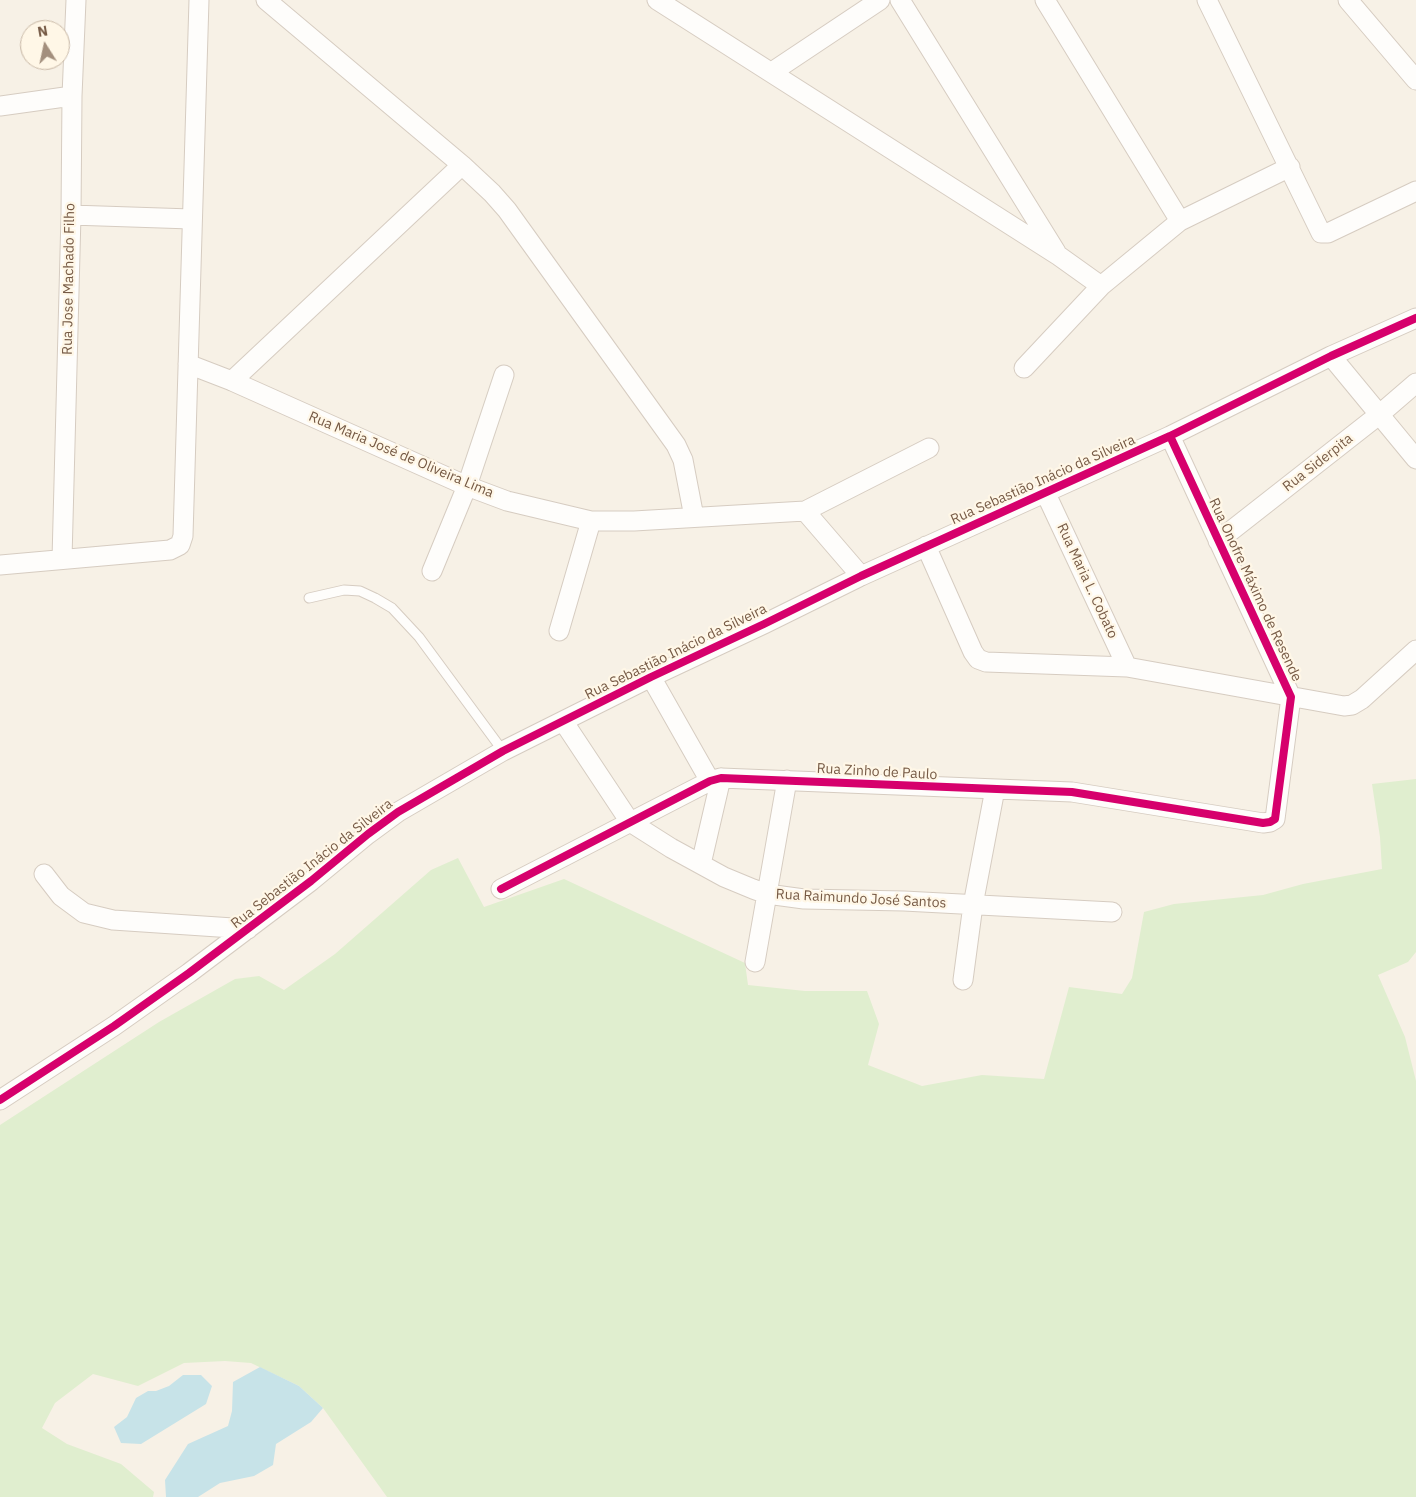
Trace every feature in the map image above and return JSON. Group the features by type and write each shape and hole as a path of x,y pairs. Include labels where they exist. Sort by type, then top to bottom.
{"street":[{"name":"Rua Jose Machado Filho","path":"62,559 71,215 72,96 76,0"},
{"path":"0,565 170,550 180,545 183,536 199,0"},
{"path":"266,0 462,165 507,210 676,445 683,460 694,517"},
{"path":"658,0 1059,256 1100,286"},
{"path":"772,72 880,0"},
{"path":"900,0 1059,256"},
{"path":"1045,0 1180,221"},
{"path":"1207,0 1321,232 1328,233 1416,191"},
{"path":"1348,0 1416,80"},
{"path":"0,106 72,96"},
{"path":"232,381 462,165"},
{"path":"1024,368 1100,286 1180,221 1290,167"},
{"path":"71,215 191,219"},
{"name":"Rua Sebastião Inácio da Silveira","path":"0,1100 114,1026 248,929 398,812 503,751 861,576 1046,494 1170,436 1331,356 1416,318"},
{"path":"1331,356 1416,459"},
{"name":"Rua Maria José de Oliveira Lima","path":"188,364 232,381 467,486 507,500 590,521 634,521 805,511"},
{"path":"432,571 467,486 504,375"},
{"name":"Rua Siderpita","path":"1218,541 1416,384"},
{"name":"Rua Onofre Máximo de Resende","path":"1170,436 1291,697 1275,818"},
{"path":"861,576 805,511 929,448"},
{"name":"Rua Maria L. Cobato","path":"1046,494 1127,668"},
{"path":"560,631 590,521"},
{"path":"926,546 973,652 978,659 986,662 1127,668 1344,706 1352,705 1362,699 1416,650"},
{"path":"651,677 716,780 701,864"},
{"name":"Rua Raimundo José Santos","path":"563,721 630,822 671,848 701,864 767,894 804,899 904,901 1112,912"},
{"name":"Rua Zinho de Paulo","path":"501,889 716,780 787,780 1072,792 1263,823 1270,822 1275,818"},
{"path":"754,962 787,780"},
{"path":"963,980 973,905 995,789"},
{"path":"44,874 62,896 84,913 114,920 248,929"}],"lane":[{"path":"309,598 344,590 360,591 392,608 419,637 503,751"}],"green space":[{"path":"1416,779 1416,952 1408,962 1378,975 1405,1037 1416,1081 1416,1497 387,1497 323,1408 299,1386 251,1363 225,1361 184,1363 138,1386 93,1374 55,1403 42,1428 67,1444 121,1464 154,1492 153,1497 0,1497 0,1125 159,1022 235,979 259,976 284,990 335,954 431,870 458,858 484,907 564,879 745,963 748,985 805,991 867,991 879,1024 868,1065 922,1086 982,1075 1044,1079 1069,987 1122,994 1132,978 1144,912 1174,904 1263,895 1303,884 1382,869 1380,837 1372,784"}],"water":[{"path":"260,1367 299,1386 323,1408 311,1422 276,1444 273,1465 254,1476 220,1483 198,1497 166,1497 165,1480 188,1444 228,1426 232,1411 233,1382"},
{"path":"183,1375 201,1375 212,1386 206,1404 141,1444 121,1443 114,1427 127,1417 136,1398 148,1391 156,1391 169,1386"}],"cycle path":[{"path":"0,1100 114,1026 189,973 311,881 398,812 503,751 861,576 1170,436 1331,356 1416,318"},
{"path":"501,889 710,781 721,778 1072,792 1263,823 1275,819 1291,697 1170,436"}]}
